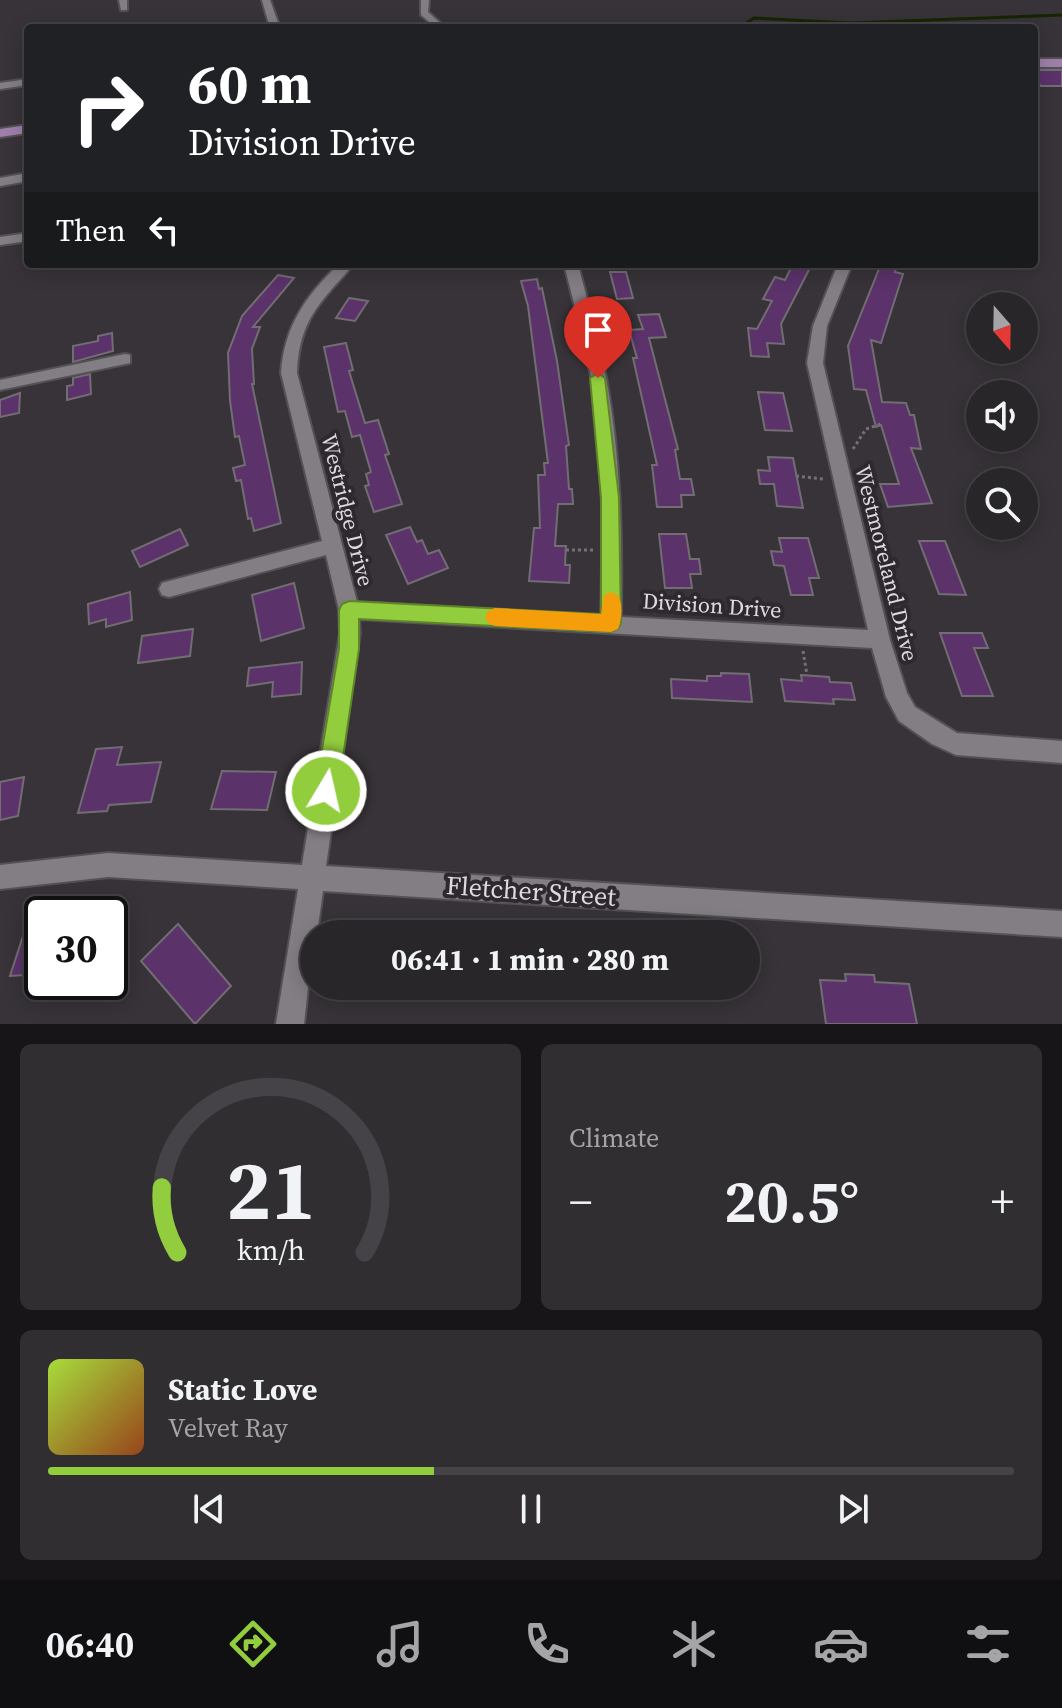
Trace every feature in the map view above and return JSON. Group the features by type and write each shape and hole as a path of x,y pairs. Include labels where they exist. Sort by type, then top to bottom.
{"main road":[{"path":"1038,63 1062,63"},
{"path":"0,133 24,130"}],"street":[{"path":"266,0 274,24"},
{"path":"425,0 424,13 436,24"},
{"path":"0,86 24,83"},
{"path":"0,182 24,178"},
{"path":"0,241 24,238"},
{"name":"Westridge Drive","path":"290,1024 349,649 349,610 289,373 289,356 296,326 304,310 343,268"},
{"path":"572,268 594,354 600,397 610,498 611,623"},
{"name":"Westmoreland Drive","path":"843,268 820,326 815,363 841,482 897,697 907,714 956,744 1062,752"},
{"path":"0,385 125,359"},
{"path":"169,589 332,546"},
{"name":"Division Drive","path":"349,610 880,640"},
{"name":"Fletcher Street","path":"0,877 108,865 1062,924"}],"path":[{"path":"850,454 866,429 881,424"},
{"path":"796,476 841,482"},
{"path":"566,550 612,551"},
{"path":"800,635 807,675"}],"building":[{"path":"1038,70 1062,70 1062,86 1041,86"},
{"path":"791,268 810,268 781,324 784,344 767,343 769,357 751,356 748,328 757,329 772,301 763,299 775,277 785,280"},
{"path":"879,268 896,268 895,272 903,274 881,343 871,340 882,402 906,403 910,415 914,415 921,449 911,448 932,503 888,507 880,484 899,484 881,425 876,427 866,390 854,389 848,346"},
{"path":"610,272 626,272 633,298 617,299"},
{"path":"278,275 294,278 253,327 260,327 252,349 252,384 281,523 254,531 251,518 248,519 241,480 236,481 233,468 245,465 239,436 235,437 228,353 242,316"},
{"path":"537,279 539,289 542,288 557,361 569,445 566,446 573,504 558,504 555,546 566,546 565,565 570,565 569,583 529,581 534,528 540,528 538,475 545,475 544,463 548,463 528,306 521,281"},
{"path":"349,298 368,301 355,321 336,318"},
{"path":"659,314 666,337 649,338 678,449 675,450 680,479 691,479 694,495 681,495 682,507 657,507 652,465 657,465 629,330 643,329 638,315"},
{"path":"112,333 113,351 73,362 73,346 98,341 98,336"},
{"path":"346,343 353,370 349,371 365,423 378,420 389,454 385,455 402,504 374,512 365,486 369,485 366,474 371,472 360,435 352,437 345,411 338,412 324,347"},
{"path":"90,374 91,394 67,400 67,386 73,385 73,378"},
{"path":"758,392 783,393 792,431 765,430"},
{"path":"20,393 19,413 0,417 0,400"},
{"path":"768,457 793,458 803,508 777,506 774,484 760,484 758,470 770,471"},
{"path":"410,527 417,542 422,540 428,554 439,550 448,568 408,584 386,535"},
{"path":"180,529 188,545 140,567 132,551"},
{"path":"659,534 686,534 690,559 699,559 701,574 690,574 692,588 665,588"},
{"path":"779,538 808,538 819,578 809,578 813,595 791,595 784,566 774,565 771,551 782,552"},
{"path":"919,541 945,541 966,595 939,594"},
{"path":"294,583 304,628 261,641 252,595"},
{"path":"130,592 132,620 106,627 106,619 89,624 88,604"},
{"path":"193,629 190,656 138,663 142,636"},
{"path":"940,633 982,633 988,648 974,648 993,696 962,696"},
{"path":"302,662 301,694 272,697 273,682 247,686 249,668"},
{"path":"721,673 749,674 752,702 672,698 671,679 707,681 707,676 721,676"},
{"path":"801,675 829,677 830,682 851,683 855,700 833,699 834,704 785,701 781,679 802,681"},
{"path":"122,747 117,765 161,762 151,802 109,805 107,811 78,813 96,749"},
{"path":"222,771 276,772 267,810 211,809"},
{"path":"24,777 18,816 0,820 0,782"},
{"path":"178,924 231,986 195,1024 141,961"},
{"path":"24,933 24,975 10,976"},
{"path":"845,974 874,975 875,982 909,984 917,1024 826,1024 820,980 846,981"}],"waterway":[{"path":"745,24 754,18 850,23 1062,15"}],"slow traffic":[{"path":"495,617 611,623 611,601"}],"route":[{"path":"326,791 349,649 349,610 611,623 610,498 598,378"}]}
